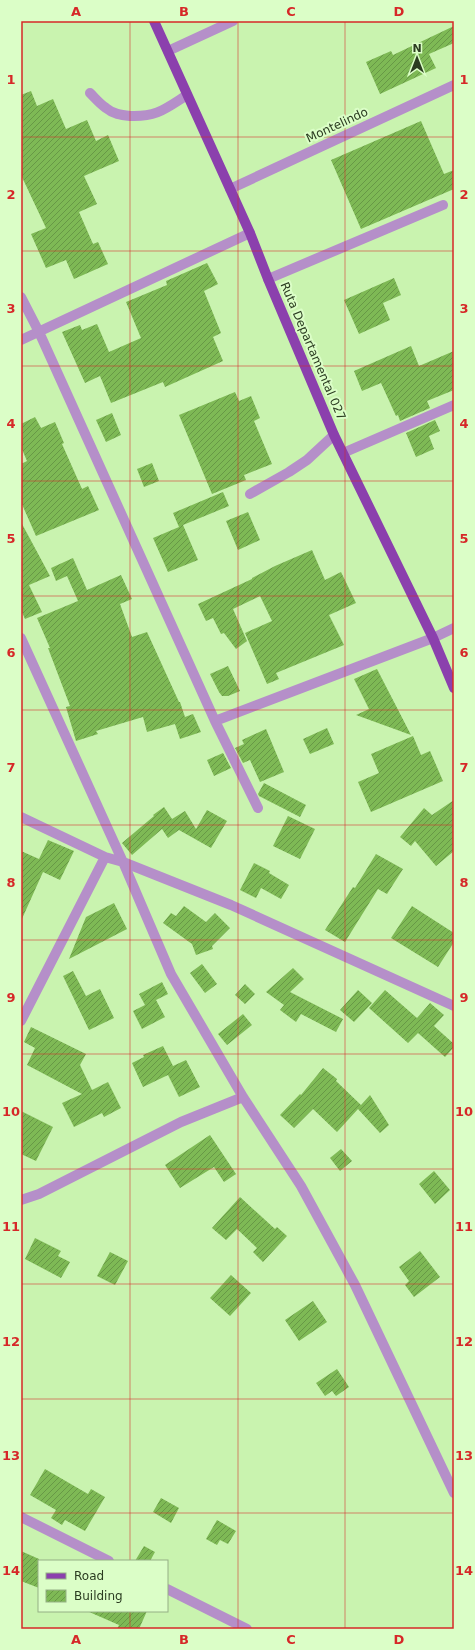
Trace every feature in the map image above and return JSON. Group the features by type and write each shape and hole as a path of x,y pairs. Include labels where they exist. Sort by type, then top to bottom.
{"main road":[{"name":"Ruta Departamental 027","path":"157,22 187,95 250,233 334,435 433,638 454,688"}],"street":[{"path":"168,51 233,21"},
{"name":"Montelindo","path":"230,189 454,85"},
{"path":"90,93 107,109 119,115 138,116 148,116 161,111 187,95"},
{"path":"268,279 443,205"},
{"path":"21,340 250,233"},
{"path":"21,297 39,332 215,721 258,808"},
{"path":"343,453 454,405"},
{"path":"250,494 307,460 334,435"},
{"path":"215,721 433,638 454,628"},
{"path":"21,638 123,862 171,974 243,1097 301,1186 356,1285 454,1493"},
{"path":"21,818 105,857 123,862 231,905 454,1006"},
{"path":"21,1021 25,1002 105,857"},
{"path":"21,1200 39,1194 181,1122 243,1097"},
{"path":"21,1517 107,1560"},
{"path":"168,1590 247,1629"}],"building":[{"path":"454,26 454,43 429,54 436,68 380,94 366,62 391,51 393,55"},
{"path":"31,91 37,106 53,99 66,129 87,120 96,141 108,135 119,161 84,176 97,204 79,212 93,244 98,242 108,264 74,279 66,260 46,268 31,234 46,228 21,175 21,95"},
{"path":"421,121 444,174 454,170 454,189 361,229 331,160"},
{"path":"207,263 218,284 204,291 221,333 213,337 223,361 165,387 163,382 111,403 100,376 85,383 62,332 80,325 82,330 97,324 109,352 141,338 126,302 167,285 166,281"},
{"path":"394,278 401,295 383,303 390,320 359,334 344,300"},
{"path":"411,346 419,366 454,351 454,390 427,401 430,408 400,421 398,415 396,416 381,383 362,391 354,371"},
{"path":"235,392 239,401 251,396 260,418 254,421 272,464 244,475 246,480 212,494 179,415"},
{"path":"112,413 121,435 106,442 96,420"},
{"path":"35,417 41,428 55,422 64,443 62,444 82,489 88,486 99,510 36,536 21,502 21,464 27,461 21,447 21,424"},
{"path":"435,420 440,431 429,436 434,449 416,457 406,433"},
{"path":"152,463 159,481 144,487 137,469"},
{"path":"223,492 229,506 183,525 198,560 168,572 153,538 179,527 173,513"},
{"path":"248,512 260,540 238,550 226,521"},
{"path":"21,522 50,576 29,585 42,612 25,619 21,610"},
{"path":"312,550 325,580 341,572 356,603 329,615 344,645 276,673 279,679 267,684 245,633 272,621 260,596 233,609 247,641 236,649 224,633 221,634 213,618 206,621 198,604 252,579 275,566"},
{"path":"73,558 87,590 121,575 132,599 120,604 132,637 147,632 180,702 185,717 193,714 201,732 180,739 175,724 147,732 143,717 96,731 98,734 76,741 66,707 70,706 48,648 50,648 37,618 78,601 67,576 56,581 51,568"},
{"path":"228,666 240,691 228,696 222,696 210,674"},
{"path":"377,669 411,735 356,715 369,709 354,679"},
{"path":"327,728 334,744 310,754 303,739"},
{"path":"266,729 284,772 260,782 250,760 243,763 235,748 244,744 242,740"},
{"path":"413,736 421,755 430,751 443,781 371,812 358,782 379,773 371,754"},
{"path":"223,753 231,768 214,776 207,760"},
{"path":"264,783 306,805 300,817 259,796 258,794"},
{"path":"454,800 454,851 436,866 415,841 411,846 400,837 424,808 432,815"},
{"path":"164,807 172,819 185,811 196,829 207,810 227,821 211,848 179,830 168,838 162,829 132,855 122,843"},
{"path":"288,816 315,829 300,859 273,846"},
{"path":"48,840 74,851 60,880 43,872 21,921 21,851 39,859"},
{"path":"376,854 403,869 387,894 378,889 345,942 325,930 353,887 355,888"},
{"path":"254,863 270,871 269,873 289,885 281,899 261,888 256,898 240,890"},
{"path":"114,903 127,929 69,959 86,917"},
{"path":"184,906 206,922 215,913 230,928 212,946 213,949 196,955 192,944 163,923 171,913 176,916"},
{"path":"412,906 454,933 454,942 438,967 391,938"},
{"path":"202,964 217,984 205,993 190,973"},
{"path":"293,968 304,979 290,992 343,1019 336,1032 301,1014 296,1022 280,1010 284,1005 266,992"},
{"path":"73,971 86,996 100,989 114,1018 89,1030 63,976"},
{"path":"162,982 168,994 156,1000 165,1017 142,1029 133,1011 145,1005 139,994"},
{"path":"245,984 255,994 245,1004 235,995"},
{"path":"358,990 372,1003 354,1022 340,1010"},
{"path":"385,990 417,1018 430,1003 444,1015 434,1026 454,1044 454,1047 445,1057 418,1033 408,1043 369,1008"},
{"path":"243,1014 252,1025 227,1045 218,1034"},
{"path":"31,1027 86,1054 80,1065 92,1090 108,1082 121,1108 104,1117 102,1113 74,1127 62,1103 82,1094 27,1065 35,1048 24,1042"},
{"path":"163,1046 173,1066 186,1060 200,1087 179,1097 168,1075 143,1087 132,1063 144,1057 143,1055"},
{"path":"323,1068 337,1079 336,1081 361,1105 370,1095 389,1125 380,1133 358,1109 337,1132 313,1109 294,1128 280,1115 300,1094 301,1095"},
{"path":"21,1111 53,1127 36,1161 21,1154"},
{"path":"210,1135 236,1174 224,1182 214,1167 180,1188 165,1165"},
{"path":"341,1149 352,1161 340,1171 330,1158"},
{"path":"434,1171 450,1190 435,1204 419,1184"},
{"path":"240,1197 275,1229 277,1227 287,1236 263,1262 253,1252 257,1248 237,1229 226,1240 212,1228"},
{"path":"35,1238 61,1251 58,1256 70,1262 61,1278 25,1259"},
{"path":"420,1251 440,1277 414,1297 405,1285 409,1281 399,1267"},
{"path":"110,1252 128,1261 115,1285 97,1276"},
{"path":"231,1275 251,1293 230,1316 210,1298"},
{"path":"313,1301 327,1322 299,1341 285,1320"},
{"path":"337,1369 349,1387 336,1396 332,1391 325,1396 316,1383"},
{"path":"45,1469 88,1494 91,1489 105,1497 85,1531 65,1520 62,1525 51,1518 56,1510 30,1495"},
{"path":"161,1498 179,1508 171,1523 153,1512"},
{"path":"217,1520 236,1531 228,1544 220,1540 217,1545 206,1539"},
{"path":"144,1546 155,1552 151,1560 136,1560"},
{"path":"21,1551 39,1559 38,1588 21,1581"},
{"path":"89,1612 147,1612 139,1629 117,1629 119,1625"}]}
